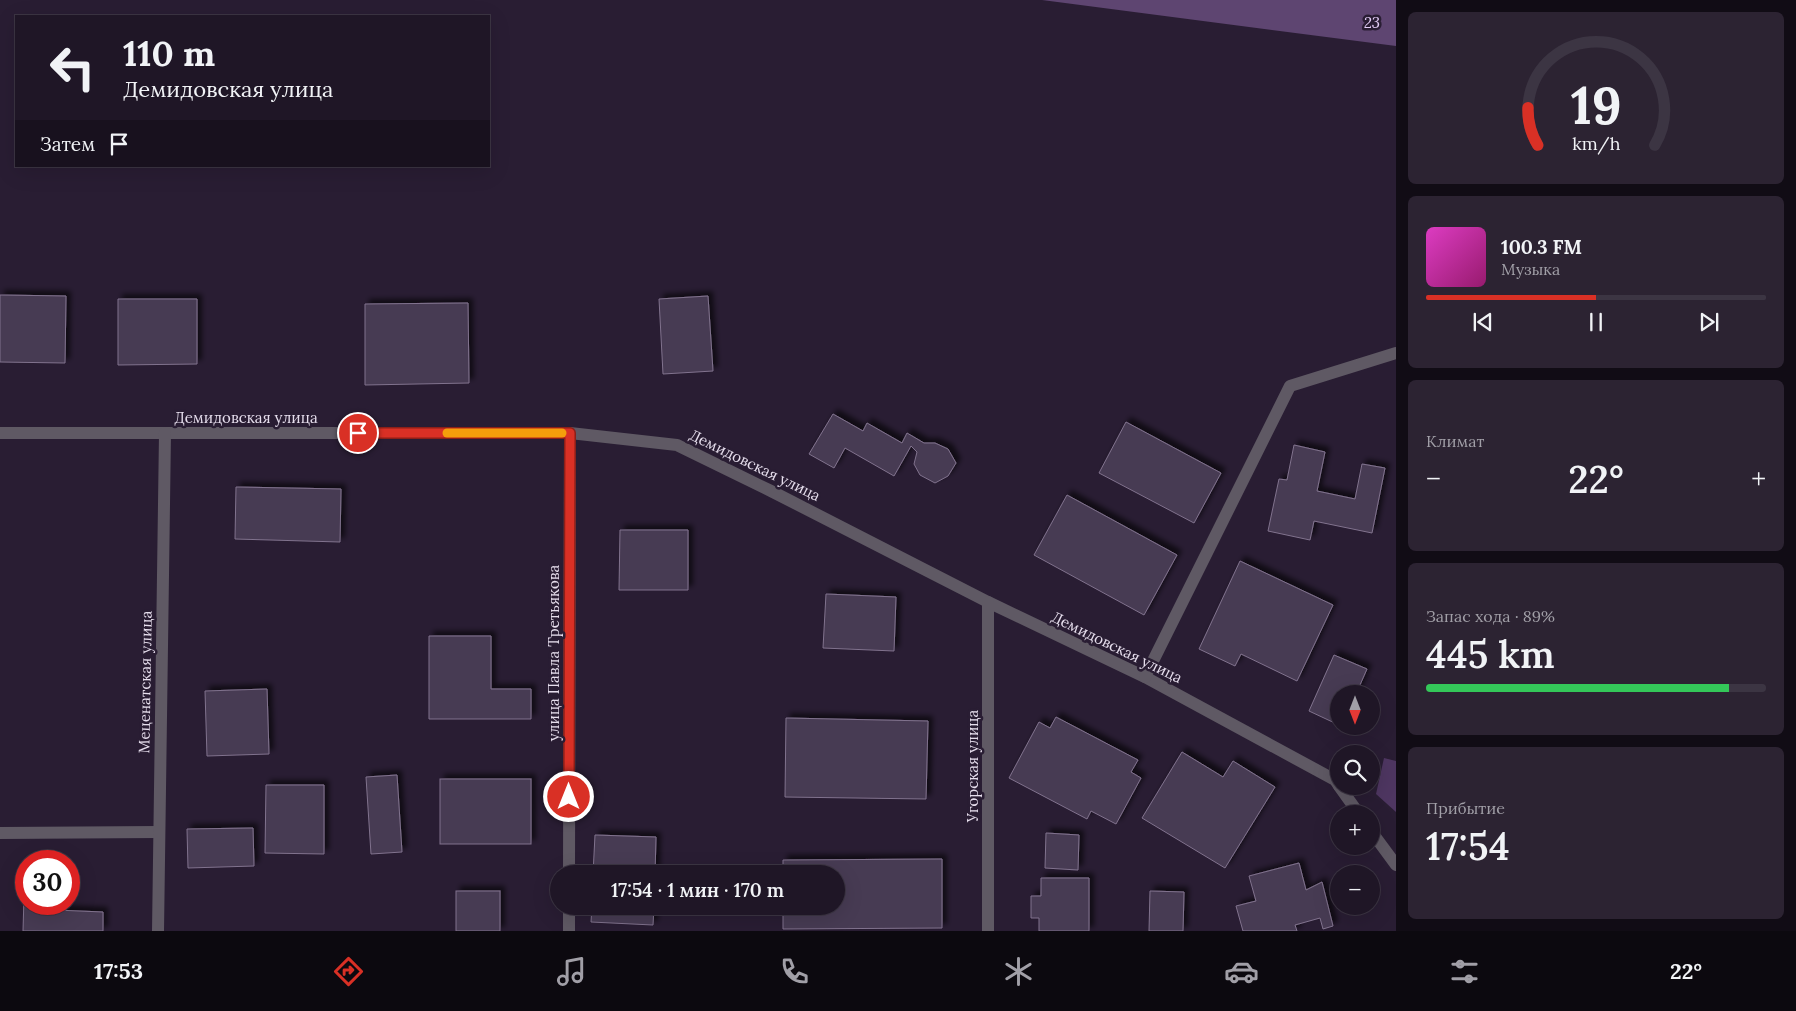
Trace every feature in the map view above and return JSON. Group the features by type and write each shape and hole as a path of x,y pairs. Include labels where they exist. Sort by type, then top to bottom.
{"street":[{"path":"1145,677 1290,386 1396,353"},
{"name":"Демидовская улица","path":"0,433 570,433 677,445 772,491 988,602 1145,677 1330,777"},
{"name":"Меценатская улица","path":"158,931 165,433"},
{"name":"улица Павла Третьякова","path":"569,865 570,433"},
{"name":"Угорская улица","path":"988,602 988,931"},
{"path":"0,833 159,832"},
{"path":"1380,843 1396,865"},
{"path":"569,915 569,931"}],"shaded area":[{"path":"1384,758 1396,761 1396,812 1377,795 1380,795 1380,776"}],"green space":[{"name":"23","path":"1042,0 1396,0 1396,46"}],"building":[{"path":"0,295 66,296 65,363 0,362"},
{"path":"708,296 713,371 663,374 659,299"},
{"path":"118,299 197,299 197,364 118,365"},
{"path":"468,303 469,383 365,385 365,304"},
{"path":"833,414 863,431 867,423 902,443 907,433 924,443 935,443 948,449 956,463 948,476 935,483 920,475 914,464 917,452 911,446 894,476 845,448 834,468 809,454"},
{"path":"1126,422 1221,473 1194,523 1099,473"},
{"path":"1294,445 1325,452 1317,491 1355,499 1362,464 1385,468 1372,533 1314,521 1310,540 1268,531 1279,479 1287,480"},
{"path":"236,487 341,489 340,542 235,539"},
{"path":"1067,495 1177,555 1144,615 1034,555"},
{"path":"620,530 688,530 688,590 619,590"},
{"path":"1240,561 1333,605 1297,681 1241,654 1235,666 1199,649"},
{"path":"826,594 896,597 894,651 823,648"},
{"path":"429,636 491,636 491,689 531,689 531,719 429,719"},
{"path":"1334,655 1367,669 1360,685 1330,685 1330,721 1309,711"},
{"path":"267,689 269,754 207,756 205,691"},
{"path":"1056,717 1138,760 1131,772 1141,778 1116,824 1091,811 1087,819 1009,778 1039,722 1050,728"},
{"path":"786,718 928,721 926,799 785,797"},
{"path":"1182,752 1223,777 1233,761 1275,787 1225,868 1142,818"},
{"path":"397,775 402,852 371,854 366,777"},
{"path":"440,779 531,779 531,844 440,844"},
{"path":"266,785 324,785 324,854 265,853"},
{"path":"253,828 254,866 188,868 187,829"},
{"path":"1046,833 1079,835 1078,870 1045,868"},
{"path":"595,835 656,837 655,865 593,865"},
{"path":"942,859 942,928 783,929 783,915 845,915 845,865 783,865 783,860"},
{"path":"1299,863 1306,890 1322,882 1333,926 1323,929 1320,918 1295,925 1297,931 1243,931 1236,906 1256,901 1249,876"},
{"path":"1041,878 1089,878 1089,931 1039,931 1039,918 1031,918 1031,896 1041,896"},
{"path":"456,891 500,891 500,931 456,931"},
{"path":"1150,891 1184,892 1183,931 1149,931"},
{"path":"80,911 103,912 103,931 23,931 23,915 80,915"},
{"path":"591,915 654,915 653,925 591,922"}],"slow traffic":[{"path":"447,433 562,433"}],"route":[{"path":"358,433 570,433 569,797"}]}
